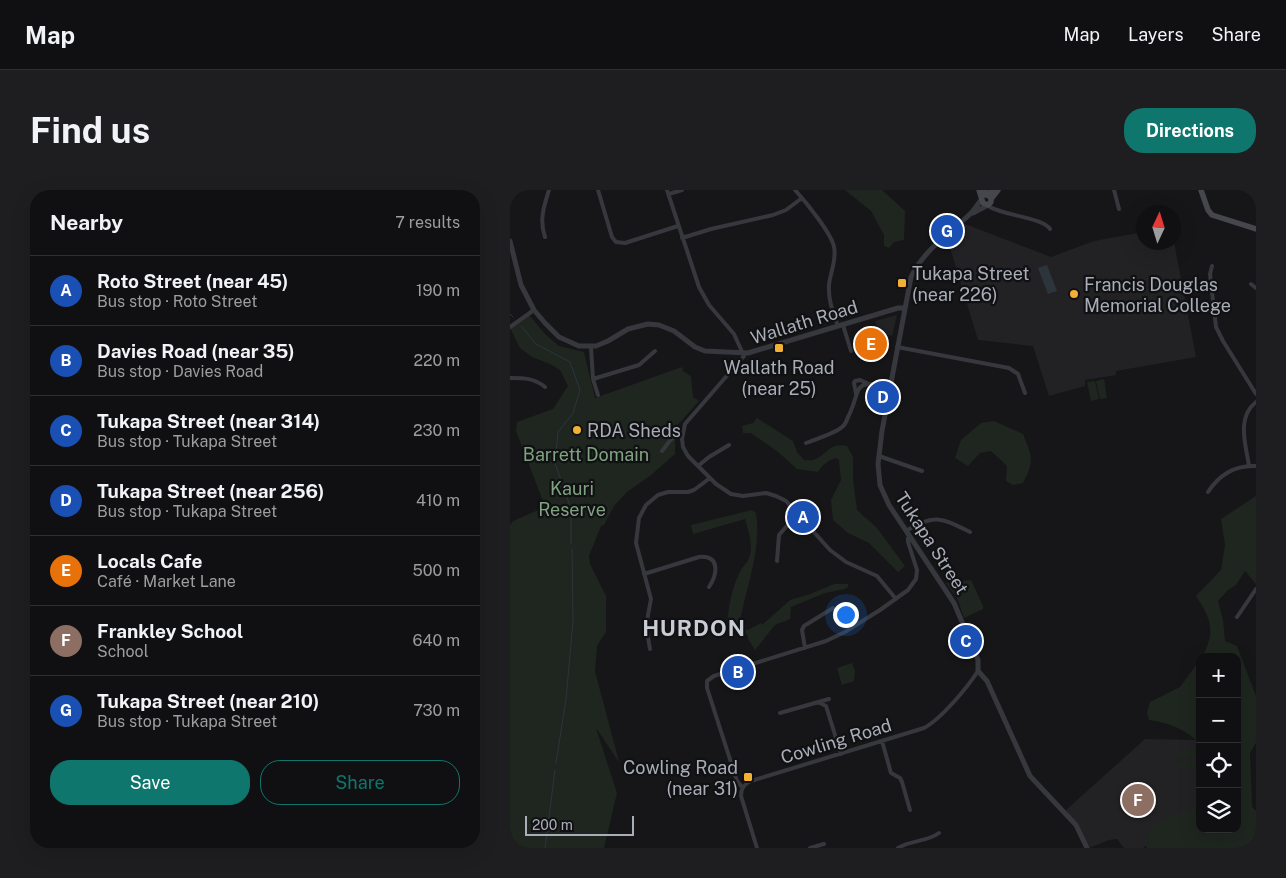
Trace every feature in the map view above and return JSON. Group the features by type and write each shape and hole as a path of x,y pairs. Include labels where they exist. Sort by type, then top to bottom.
{"main road":[{"path":"979,190 981,200"},
{"name":"Tukapa Street","path":"988,199 992,190"},
{"name":"Tukapa Street","path":"988,199 998,190"},
{"path":"1201,190 1208,210 1212,215 1256,229"},
{"path":"981,200 984,195 988,199"}],"street":[{"path":"545,237 542,228 542,216 549,190"},
{"path":"598,190 612,237 616,242 625,243 678,226"},
{"path":"668,192 682,190"},
{"path":"795,190 834,245 835,253 829,284 829,299 851,351"},
{"path":"1114,190 1119,209"},
{"name":"Wallath Road","path":"668,192 699,287 709,305 734,334 743,353 752,353 898,308 904,308"},
{"path":"682,238 711,229 773,215 786,210 802,198"},
{"path":"988,199 1001,211 1044,223 1050,229"},
{"name":"Tukapa Street","path":"988,199 939,241 918,264 911,277 889,386 878,474 882,491 954,603 978,660 978,671 988,681 1030,776 1076,825 1087,848"},
{"name":"Tukapa Street","path":"971,213 981,200"},
{"path":"510,241 522,285 534,310 545,324 564,340 574,345 591,347 602,344 628,328 648,324 659,325 674,331 695,347 705,351 743,353 744,356 687,420 682,435 685,451 710,478 731,494 743,496 766,493 786,501 830,550 846,562 876,576 896,599"},
{"path":"1212,266 1210,274 1216,327 1256,394"},
{"path":"1251,284 1256,288"},
{"path":"510,327 534,310"},
{"path":"591,347 593,379 598,396"},
{"path":"897,347 1009,368 1018,374 1025,393"},
{"path":"593,379 638,365 655,351"},
{"path":"510,378 535,380 545,387"},
{"path":"806,443 843,427 854,406 856,394 855,381 860,380 867,383 889,386"},
{"path":"856,394 867,383"},
{"path":"1249,466 1244,418 1256,402"},
{"path":"662,451 675,435 682,435"},
{"path":"698,466 729,445"},
{"path":"879,456 922,472"},
{"path":"1208,492 1213,484 1225,474 1241,467 1256,466"},
{"path":"650,649 646,626 651,599 637,548 637,523 643,509 658,495 668,492 688,492 694,490 710,478"},
{"path":"777,561 779,535 799,515"},
{"path":"906,531 931,519 939,518 970,532"},
{"path":"757,848 742,800 742,787 737,781 707,688 708,681 714,676 835,637 896,599 911,586 917,575 916,565 908,544 908,538 910,537"},
{"path":"644,574 700,557 707,557 713,561 716,567 715,575 709,587"},
{"path":"1236,617 1256,589"},
{"path":"805,648 802,630 804,626 833,608"},
{"name":"Cowling Road","path":"742,787 751,781 924,728 933,723 978,671"},
{"path":"780,713 829,699"},
{"path":"818,702 826,706 841,754"},
{"path":"882,741 891,773 900,778 910,810"},
{"path":"898,848 933,837 939,833"},
{"path":"810,848 824,844"}],"shaded area":[{"name":"Francis Douglas Memorial College","path":"965,224 1051,257 1094,241 1136,233 1136,250 1176,250 1196,357 1116,371 1116,375 1085,380 1085,386 1049,396 1033,346 978,340 947,238"},
{"path":"1047,265 1057,291 1048,294 1038,268"},
{"path":"897,315 892,336 880,333 875,321"},
{"path":"1145,739 1196,740 1196,812 1143,848 1124,848 1117,839 1089,848 1066,810"}],"green space":[{"path":"845,190 882,190 905,211 904,240 894,242 889,248 884,246 884,235 871,211"},
{"name":"Barrett Domain","path":"529,315 546,335 559,346 584,352 595,398 682,367 683,371 691,376 693,397 699,401 675,428 675,454 651,475 627,492 614,506 604,525 601,526 589,556 590,564 606,596 606,632 597,646 595,671 619,762 596,728 617,793 604,848 510,848 510,525 513,521 543,508 543,501 516,431 517,422 553,409 568,386 560,370 532,357 520,348 510,328"},
{"path":"1104,379 1107,398 1100,399 1096,381"},
{"path":"1095,381 1099,399 1091,401 1087,382"},
{"path":"757,418 793,441 797,452 804,460 818,458 836,446 847,446 853,457 853,479 857,510 877,528 905,566 898,572 869,543 848,533 833,520 831,500 841,480 839,460 836,458 828,461 818,472 797,469 778,452 751,433 743,433 742,426 753,423"},
{"path":"994,421 1023,434 1031,463 1023,483 1013,485 1006,481 1007,466 991,451 980,453 968,466 955,458 961,440 981,423"},
{"path":"1256,496 1256,584 1245,571 1236,585 1228,590 1218,601 1223,620 1225,641 1237,646 1240,653 1204,653 1209,640 1210,625 1196,596 1221,570 1225,545 1221,519"},
{"path":"752,510 756,513 757,542 739,626 748,630 761,623 762,625 790,600 834,584 848,584 848,587 845,589 825,593 791,607 790,619 775,625 755,650 748,639 748,635 727,628 729,607 734,587 740,572 748,560 751,548 745,519 693,534 691,525"},
{"path":"971,580 983,609 964,618 958,600 946,583"},
{"path":"1241,657 1256,696 1256,743 1250,753 1252,807 1256,811 1256,848 1147,848 1144,840 1155,824 1196,806 1196,833 1241,833"},
{"path":"852,663 855,671 854,681 842,685 837,668"},
{"path":"1196,665 1196,740 1189,734 1177,728 1149,720 1147,712 1150,702 1180,687"},
{"path":"1195,749 1196,757 1179,758 1178,751"},
{"path":"1196,760 1196,767 1179,769 1178,762"}],"waterway":[{"path":"510,314 513,317"},
{"path":"521,326 536,344 570,362 580,390 573,413 558,432 555,463 571,509 571,544"},
{"path":"556,763 566,699 573,621 572,549"},
{"path":"545,848 555,770"}],"place":[{"name":"Tukapa Street (near 210)","path":"947,231"},
{"name":"Tukapa Street (near 226)","path":"902,283"},
{"name":"Francis Douglas Memorial College","path":"1074,294"},
{"name":"Locals Cafe","path":"871,344"},
{"name":"Wallath Road (near 25)","path":"779,348"},
{"name":"Tukapa Street (near 256)","path":"883,397"},
{"name":"RDA Sheds","path":"577,430"},
{"name":"Roto Street (near 45)","path":"803,517"},
{"name":"Tukapa Street (near 314)","path":"966,641"},
{"name":"Davies Road (near 35)","path":"738,672"},
{"name":"Cowling Road (near 31)","path":"748,777"},
{"name":"Frankley School","path":"1138,800"}],"district":[{"name":"HURDON","path":"694,628"}],"park label":[{"name":"Kauri Reserve","path":"572,498"}]}
